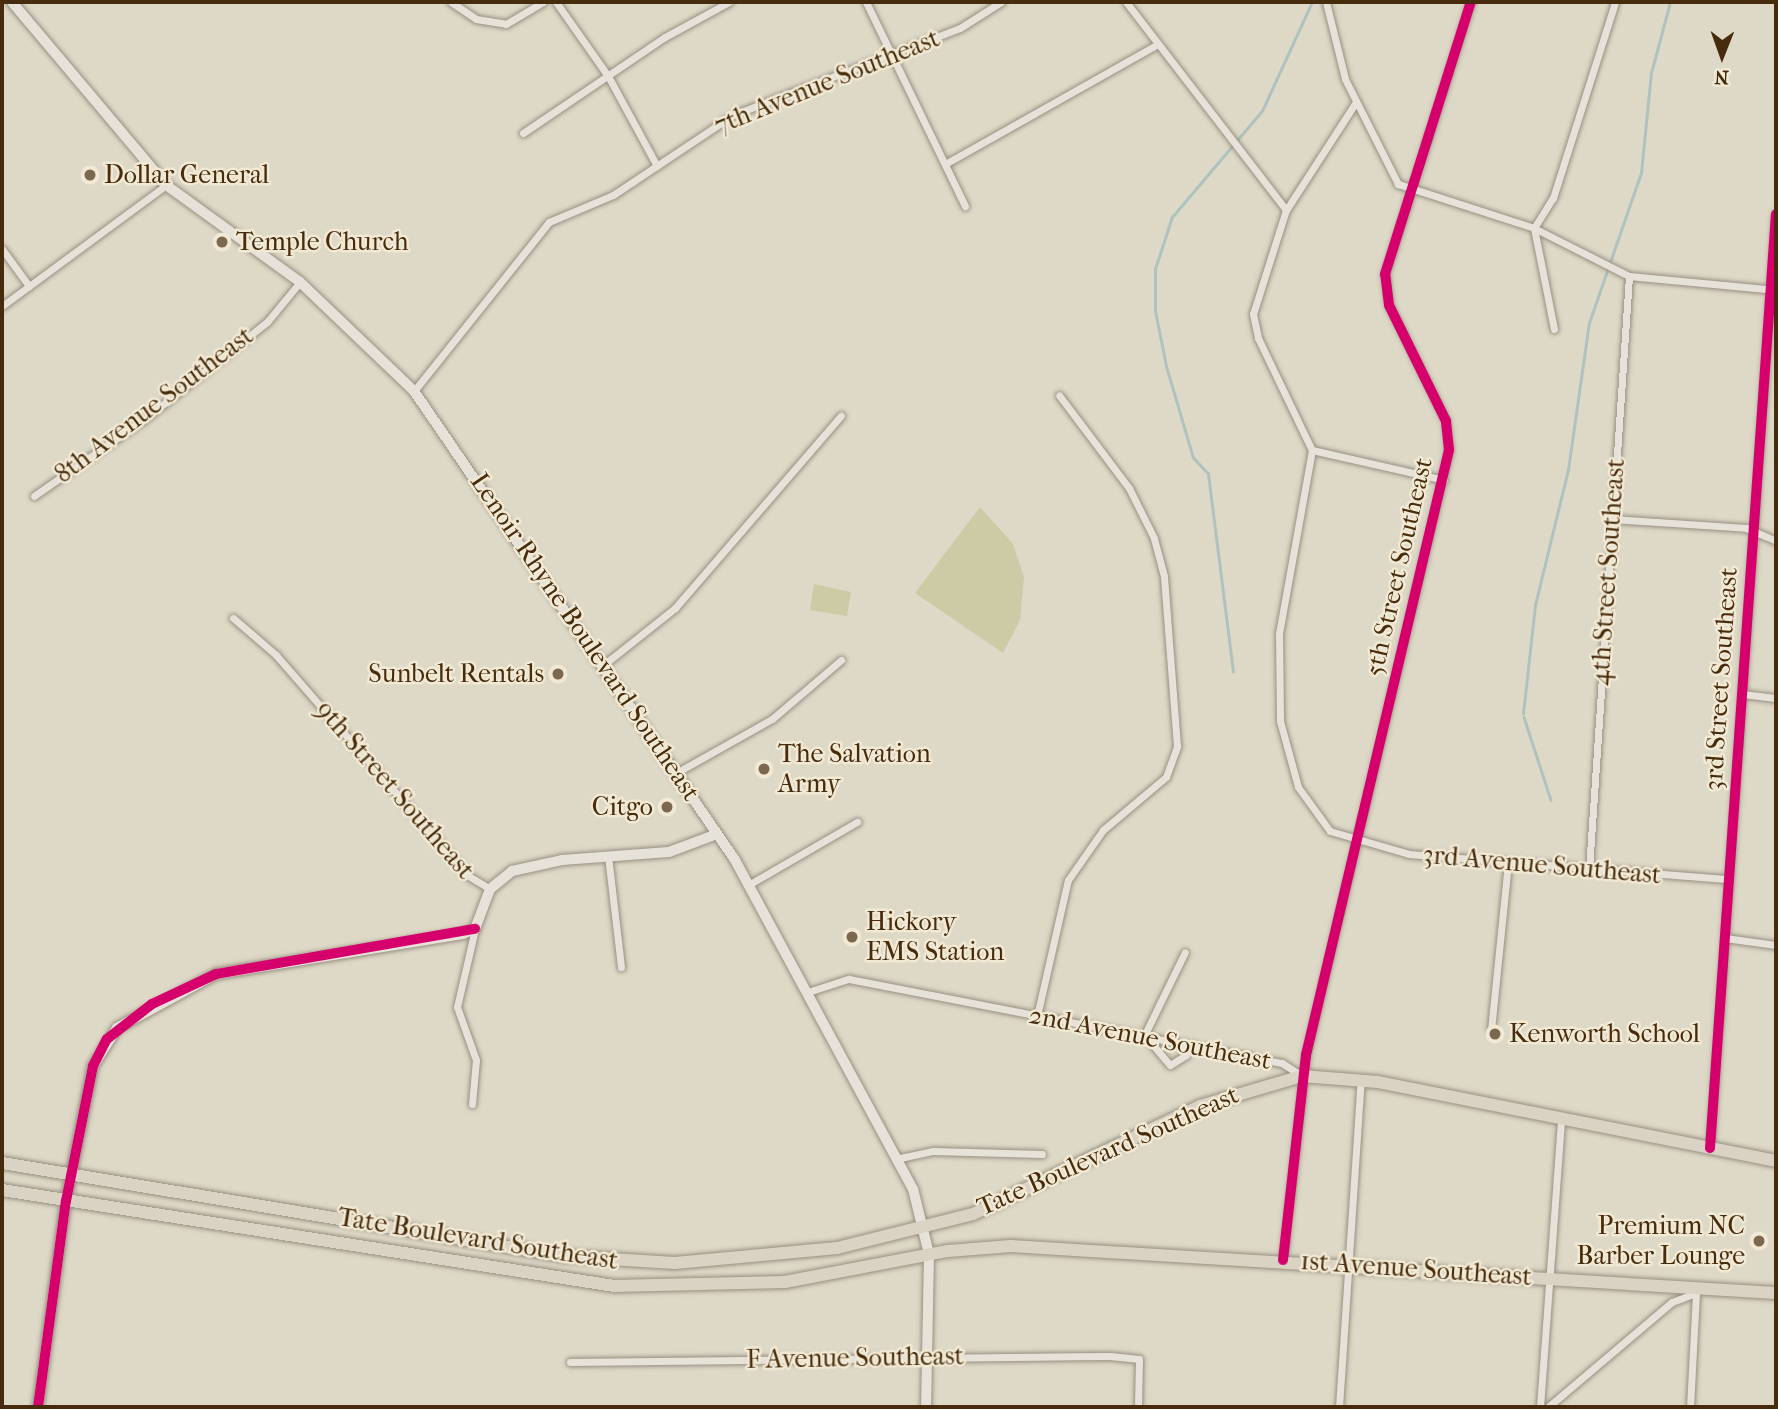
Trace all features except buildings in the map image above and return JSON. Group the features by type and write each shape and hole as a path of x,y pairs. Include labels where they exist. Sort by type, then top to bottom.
{"main road":[{"name":"Lenoir Rhyne Boulevard Southeast","path":"12,2 166,185 300,282 414,391 750,884 900,1158 924,1227 929,1254 926,1407"},
{"path":"490,889 505,874 530,866 608,856 669,852 717,834"},
{"name":"9th Street Southeast","path":"475,929 490,889"},
{"path":"37,1407 65,1200 73,1177 93,1066 107,1039 152,1004 231,970 475,929"},
{"name":"2nd Avenue Southeast","path":"1302,1076 1361,1080 1776,1161"},
{"name":"Tate Boulevard Southeast","path":"2,1163 73,1177 638,1263 769,1258 924,1227 1027,1192 1220,1098 1302,1076"},
{"name":"Tate Boulevard Southeast","path":"2,1190 614,1286 785,1282 929,1254"},
{"name":"1st Avenue Southeast","path":"929,1254 1011,1246 1283,1260 1549,1279 1696,1293 1776,1293"}],"street":[{"path":"451,2 476,19 506,24 543,2"},
{"path":"556,2 608,76 657,166"},
{"path":"523,133 608,76 729,2"},
{"path":"866,2 965,206"},
{"name":"7th Avenue Southeast","path":"414,391 541,228 657,166 733,115 970,23 1001,2"},
{"path":"1126,2 1286,210"},
{"path":"1326,2 1338,59 1356,102 1398,184 1534,228 1629,276 1774,289"},
{"name":"5th Street Southeast","path":"1283,1260 1302,1076 1356,840 1444,480 1446,421 1384,286 1411,188 1471,2"},
{"path":"1553,329 1534,228 1553,198 1615,2"},
{"path":"945,164 1158,44"},
{"path":"1356,102 1286,210 1262,270 1254,322 1312,450 1444,480"},
{"path":"2,306 166,185"},
{"name":"3rd Street Southeast","path":"1710,1148 1774,289 1776,214"},
{"path":"2,248 29,286"},
{"name":"4th Street Southeast","path":"1589,869 1629,276"},
{"name":"8th Avenue Southeast","path":"34,496 142,421 267,322 300,282"},
{"path":"1037,1016 1068,880 1103,830 1166,777 1177,746 1164,576 1154,538 1129,488 1070,418 1059,395"},
{"path":"603,666 675,608 841,416"},
{"name":"3rd Avenue Southeast","path":"1312,450 1281,606 1279,721 1289,764 1309,806 1330,831 1420,856 1729,879"},
{"path":"1612,519 1746,528 1754,535 1776,541"},
{"name":"9th Street Southeast","path":"233,618 276,655 467,875 490,889"},
{"path":"676,773 772,719 841,660"},
{"path":"1742,694 1776,698"},
{"path":"750,884 858,822"},
{"path":"608,856 621,967"},
{"path":"1491,1030 1508,862"},
{"name":"9th Street Southeast","path":"472,1104 476,1060 457,1007 475,929"},
{"path":"1725,938 1776,945"},
{"path":"1181,1044 1186,1055 1171,1065 1144,1036 1185,951"},
{"name":"2nd Avenue Southeast","path":"810,991 849,979 1282,1063 1302,1076"},
{"path":"1339,1407 1361,1080"},
{"path":"1540,1407 1561,1118"},
{"path":"900,1158 933,1151 1042,1154"},
{"path":"1548,1407 1672,1302 1696,1293 1690,1407"},
{"name":"F Avenue Southeast","path":"570,1362 928,1353 1139,1359 1138,1407"}],"shaded area":[{"path":"980,507 1013,544 1024,577 1020,620 1003,653 915,593"},
{"path":"814,584 851,592 847,616 810,610"}],"waterway":[{"path":"1233,672 1208,474 1193,458 1166,366 1155,311 1155,269 1172,217 1262,111 1312,2"},
{"path":"1523,714 1535,605 1568,470 1589,323 1641,173 1651,73 1670,2"},
{"path":"1524,717 1551,800"}],"cycle path":[{"path":"1283,1260 1306,1055 1449,450 1446,421 1389,305 1385,274 1471,2"},
{"path":"1710,1148 1776,214"},
{"path":"38,1407 66,1201 93,1066 107,1039 152,1004 216,974 475,929"}],"place":[{"name":"Dollar General","path":"90,175"},
{"name":"Temple Church","path":"222,242"},
{"name":"Sunbelt Rentals","path":"558,674"},
{"name":"The Salvation Army","path":"764,769"},
{"name":"Citgo","path":"667,807"},
{"name":"Hickory EMS Station","path":"852,937"},
{"name":"Kenworth School","path":"1495,1034"},
{"name":"Premium NC Barber Lounge","path":"1759,1241"}]}
